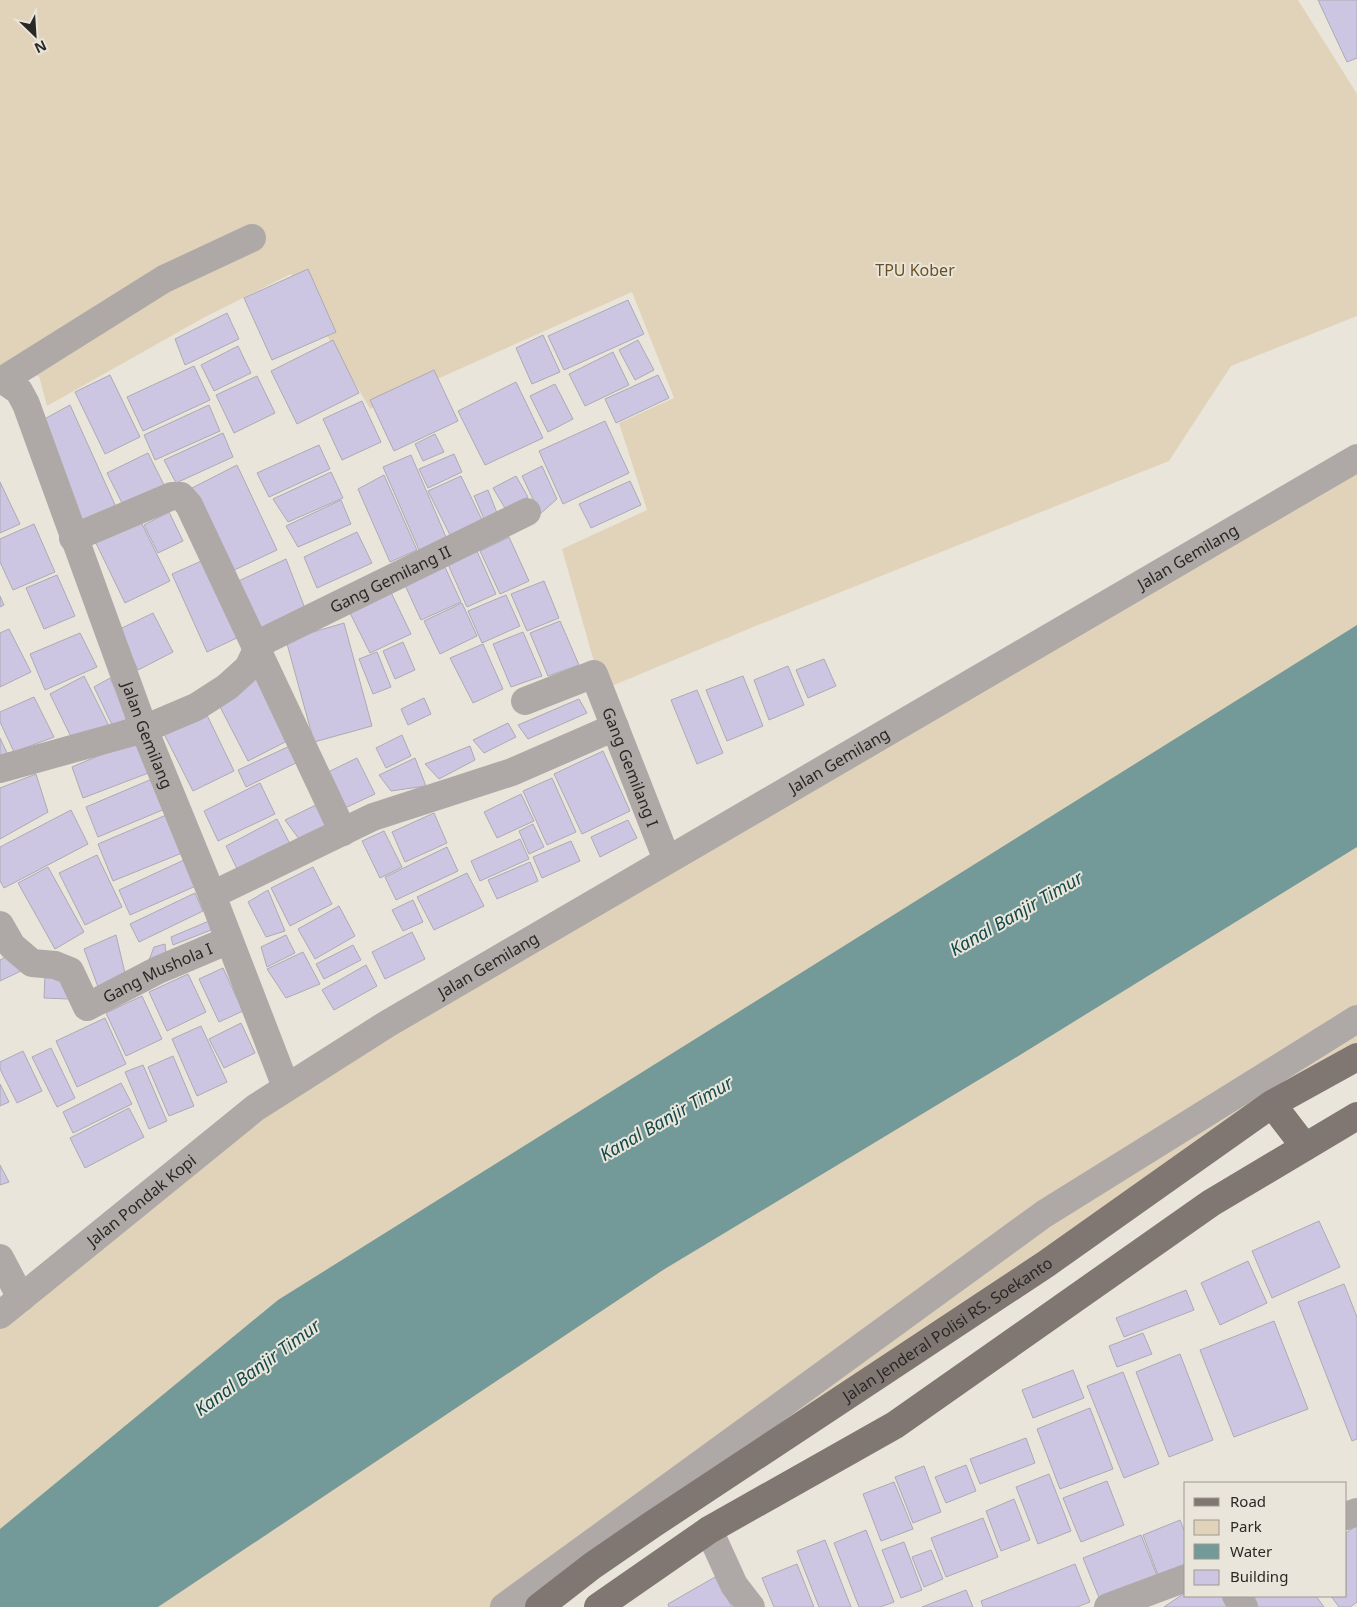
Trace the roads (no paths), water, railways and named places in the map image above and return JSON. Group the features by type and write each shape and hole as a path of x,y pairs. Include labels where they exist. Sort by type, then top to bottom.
{"main road":[{"name":"Jalan Jenderal Polisi RS. Soekanto","path":"539,1607 592,1566 653,1524 1046,1264 1272,1104 1357,1057"},
{"path":"1272,1104 1305,1147"},
{"path":"598,1607 709,1530 895,1425 1211,1203 1357,1116"}],"street":[{"path":"2,380 164,279 252,238"},
{"name":"Jalan Gemilang","path":"2,380 19,391 26,404 73,538 144,729 212,895 286,1087 386,1024 1357,458"},
{"path":"73,538 155,502 172,496 181,496 189,505 343,832"},
{"name":"Gang Gemilang II","path":"0,769 144,729 196,706 227,687 248,668 260,643 527,512"},
{"name":"Gang Gemilang I","path":"525,701 594,674 667,860"},
{"path":"212,895 394,809 512,772 615,727"},
{"name":"Gang Mushola I","path":"0,925 12,946 32,963 54,965 70,971 86,1007 158,970 229,940"},
{"path":"504,1607 1044,1214 1357,1019"},
{"name":"Jalan Pondak Kopi","path":"0,1316 255,1108 286,1087"},
{"path":"0,1258 21,1298"},
{"path":"709,1530 734,1585 751,1607"},
{"path":"1108,1607 1184,1579"}],"water":[{"name":"Kanal Banjir Timur","path":"1357,625 1357,847 1015,1058 663,1270 158,1607 0,1607 0,1529 278,1300"}],"park label":[{"name":"TPU Kober","path":"915,270"}]}
